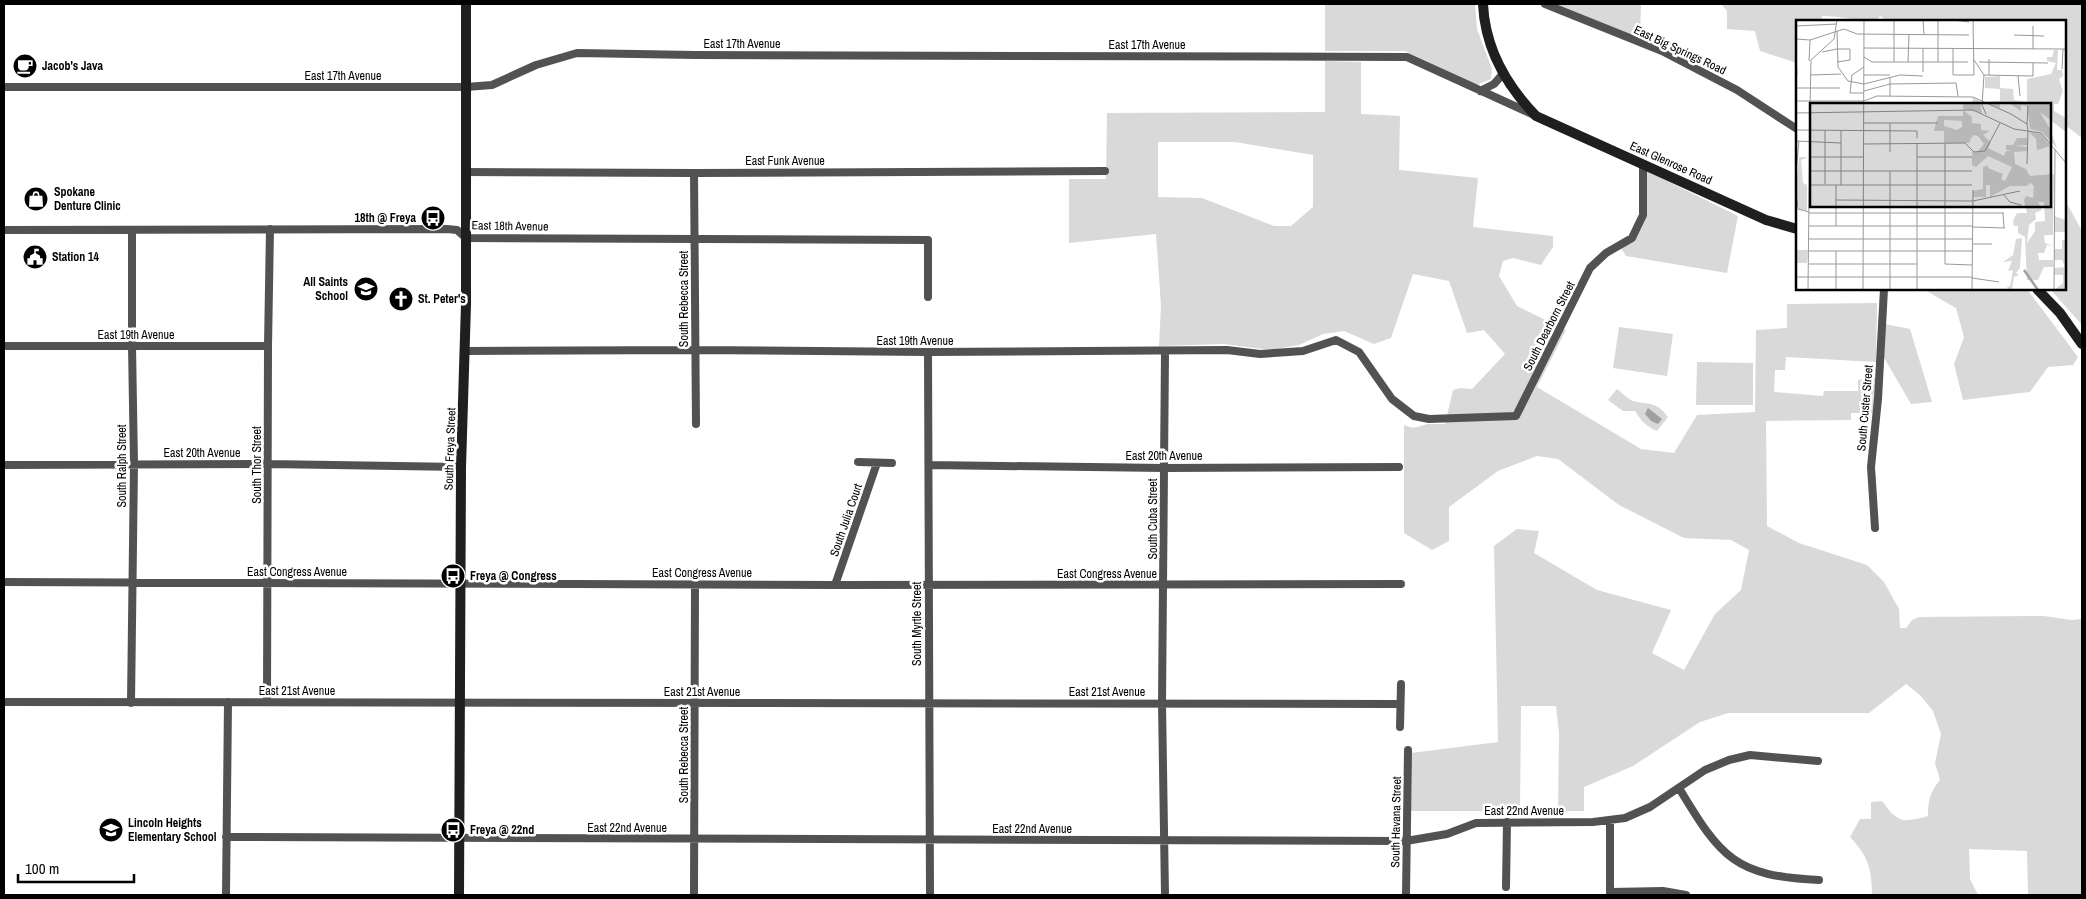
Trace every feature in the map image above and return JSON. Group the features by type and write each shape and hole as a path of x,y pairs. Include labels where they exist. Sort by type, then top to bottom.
{"main road":[{"name":"South Freya Street","path":"459,895 461,466 466,238 466,4"},
{"path":"1483,4 1488,39 1502,75 1518,97 1536,116"},
{"name":"East Glenrose Road","path":"1536,116 1766,220 1796,229"},
{"path":"2038,290 2060,313 2082,344"}],"street":[{"name":"East Big Springs Road","path":"1545,4 1662,52 1737,90 1796,128"},
{"name":"East 17th Avenue","path":"4,87 466,87 492,85 536,65 577,53 695,56 1407,57 1536,116"},
{"path":"1480,91 1494,84 1502,75"},
{"name":"South Dearborn Street","path":"1359,352 1392,400 1414,416 1429,419 1516,416 1590,268 1606,253 1632,238 1643,215 1643,164"},
{"name":"East Funk Avenue","path":"466,172 1104,171"},
{"name":"South Rebecca Street","path":"694,173 696,424"},
{"name":"South Thor Street","path":"267,702 270,229"},
{"name":"East 18th Avenue","path":"4,230 448,229 457,230 466,238 928,240 928,297"},
{"name":"South Ralph Street","path":"131,702 134,464 132,230"},
{"name":"South Custer Street","path":"1875,528 1871,467 1878,400 1884,290"},
{"name":"East 19th Avenue","path":"465,351 1165,352 1227,350 1260,354 1303,351 1336,340 1359,352"},
{"name":"East 19th Avenue","path":"4,346 268,346"},
{"name":"South Myrtle Street","path":"928,352 930,895"},
{"name":"South Cuba Street","path":"1165,352 1162,703 1165,895"},
{"path":"858,462 892,463"},
{"name":"South Julia Court","path":"835,586 877,463"},
{"name":"East 20th Avenue","path":"4,465 268,464 461,466"},
{"name":"East 20th Avenue","path":"929,466 1399,467"},
{"name":"East Congress Avenue","path":"4,582 835,586 1401,584"},
{"name":"South Rebecca Street","path":"694,895 695,584"},
{"path":"1400,727 1401,684"},
{"name":"East 21st Avenue","path":"4,702 1400,704"},
{"path":"226,895 228,702"},
{"name":"South Havana Street","path":"1406,895 1408,750"},
{"name":"East 22nd Avenue","path":"226,838 1406,841 1447,834 1476,823 1593,822 1625,818 1650,807 1705,770 1729,760 1750,755 1818,761"},
{"path":"1679,788 1702,826 1724,854 1745,867 1773,876 1819,880"},
{"path":"1610,820 1610,894 1663,891 1686,895"},
{"path":"1506,887 1507,822"}],"shaded area":[{"path":"1325,4 1475,4 1477,29 1492,69 1491,79 1477,85 1405,51 1325,51"},
{"path":"1556,4 1641,4 1640,39"},
{"path":"1721,4 2082,4 2082,138 2066,126 2066,20 1886,20 1880,16 1877,20 1862,20 1822,16 1822,20 1796,20 1796,63 1760,51 1755,31 1727,29 1727,11"},
{"path":"1325,61 1361,62 1361,114 1400,116 1399,170 1478,178 1473,227 1553,236 1553,247 1541,265 1513,258 1503,261 1499,276 1517,306 1566,330 1537,387 1641,449 1674,453 1697,415 1755,412 1756,330 1787,328 1787,304 1877,303 1876,362 1786,357 1785,370 1775,370 1774,392 1823,396 1824,391 1858,391 1858,380 1876,378 1874,413 1851,413 1851,420 1766,421 1767,526 1799,543 1867,565 1884,582 1899,609 1900,628 1906,628 1912,620 1919,617 2044,616 2072,620 2082,619 2082,895 2028,895 2027,851 1969,849 1970,879 1978,895 1872,895 1868,863 1861,850 1850,837 1860,819 1871,819 1871,802 1882,801 1892,814 1901,819 1912,820 1928,816 1930,796 1940,780 1935,763 1941,734 1933,711 1920,695 1906,684 1869,713 1728,713 1700,722 1633,766 1584,787 1584,811 1558,811 1559,733 1556,706 1521,706 1520,811 1411,811 1411,753 1498,742 1494,546 1517,529 1539,531 1534,553 1597,590 1671,610 1652,653 1684,670 1715,614 1741,590 1749,550 1731,540 1684,538 1619,505 1558,459 1537,456 1498,471 1449,507 1449,541 1432,550 1404,533 1404,425 1414,427 1428,424 1445,424 1453,390 1461,388 1472,389 1505,354 1484,330 1467,333 1449,281 1413,274 1391,338 1374,344 1344,331 1323,334 1299,345 1270,350 1224,344 1159,346 1161,306 1156,234 1069,243 1069,179 1106,179 1107,113 1325,112","holes":["1158,142 1235,142 1313,155 1313,207 1291,226 1274,226 1202,198 1158,197"]},
{"path":"1647,171 1738,216 1727,273 1626,256 1621,248 1638,233 1646,215"},
{"path":"2066,202 2082,231 2082,325 2051,290 2066,290"},
{"path":"1925,290 2028,290 2078,357 2073,365 2048,367 2030,392 1963,400 1954,364 1964,337 1956,308"},
{"path":"1885,324 1910,329 1932,402 1911,404 1883,356"},
{"path":"1619,327 1673,334 1667,376 1613,368"},
{"path":"1697,362 1753,363 1753,405 1696,405"},
{"path":"1617,389 1633,401 1652,404 1660,408 1668,417 1657,431 1653,429 1644,423 1635,411 1623,411 1608,400"},
{"path":"1648,408 1662,419 1658,424 1651,421 1645,414"}],"place":[{"name":"Jacob's Java","path":"25,66"},
{"name":"Spokane Denture Clinic","path":"36,199"},
{"name":"18th @ Freya","path":"433,218"},
{"name":"Station 14","path":"35,257"},
{"name":"All Saints School","path":"366,289"},
{"name":"St. Peter's","path":"401,299"},
{"name":"Freya @ Congress","path":"453,576"},
{"name":"Lincoln Heights Elementary School","path":"111,830"},
{"name":"Freya @ 22nd","path":"453,830"}]}
